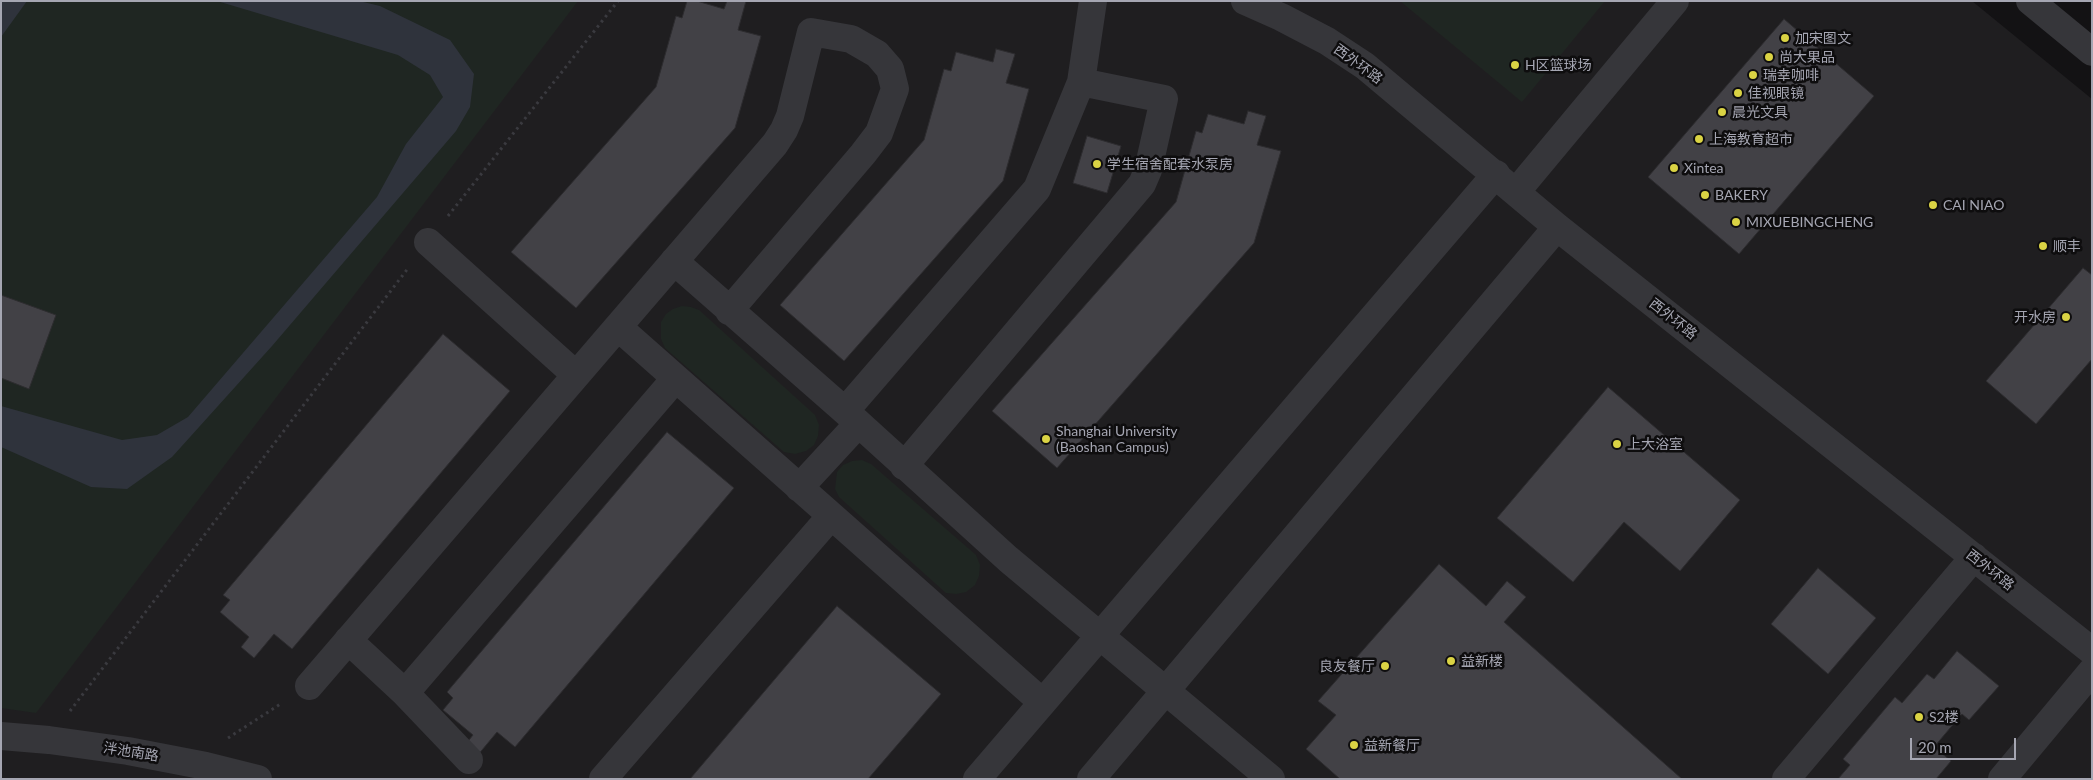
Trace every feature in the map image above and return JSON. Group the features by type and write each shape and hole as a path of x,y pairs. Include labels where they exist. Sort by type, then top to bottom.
{"street":[{"path":"799,488 851,417 1037,189 1081,82 1093,1"},
{"name":"西外环路","path":"1245,1 1281,16 1365,66 1557,227 2092,651"},
{"path":"1516,192 1675,1"},
{"path":"2030,1 2092,52"},
{"path":"309,686 774,144 784,130 790,116 811,32 851,39 877,54 890,69 894,89 879,133 729,311"},
{"path":"904,466 1142,184 1148,170 1164,99 1081,82"},
{"path":"977,779 1496,174"},
{"path":"1091,779 1557,227"},
{"path":"428,242 576,375"},
{"path":"674,261 1008,559 1271,779"},
{"path":"618,327 1042,702"},
{"path":"406,693 675,379"},
{"path":"603,779 831,516"},
{"path":"1786,779 1974,557"},
{"path":"348,640 406,693 469,760"},
{"path":"2002,779 2092,671"},
{"name":"泮池南路","path":"1,736 49,740 128,751 206,766 258,779"}],"path":[{"path":"49,740 428,242 618,1"},
{"path":"206,766 228,737 309,686"}],"shaded area":[{"name":"Shanghai University (Baoshan Campus)","path":"1,1 1972,1 2092,99 2092,779 1,779"},
{"path":"1,1 578,1 36,713 1,708"},
{"path":"1,1 27,1 1,37"},
{"path":"217,1 359,1 380,6 450,40 474,74 470,107 456,131 272,346 172,457 127,489 91,487 1,447 1,406 122,440 157,435 188,417 377,197 406,144 443,97 430,75 398,55"},
{"name":"H区篮球场","path":"1400,1 1605,1 1522,102"},
{"path":"682,306 699,310 815,415 819,425 818,436 814,445 806,451 795,454 784,452 665,348 661,339 661,322 666,314"},
{"path":"862,460 871,464 976,555 980,565 979,576 975,585 966,592 946,593 839,497 835,489 837,472 843,465 852,461"}],"building":[{"path":"687,1 697,1 724,9 727,1 746,1 738,30 761,36 735,128 576,308 511,252 656,87 676,16 682,18"},
{"path":"1784,19 1874,96 1739,254 1648,177"},
{"path":"996,49 1015,54 1006,83 1029,89 1003,181 844,361 780,305 924,140 944,69 951,71 956,52 993,62"},
{"path":"1248,111 1266,116 1257,145 1281,151 1254,243 1057,468 992,411 1176,202 1196,131 1202,133 1208,114 1244,124"},
{"name":"学生宿舍配套水泵房","path":"1087,136 1121,146 1107,193 1073,183"},
{"name":"开水房","path":"2083,268 2092,275 2092,359 2036,424 1986,381"},
{"path":"1,295 56,315 29,389 1,378"},
{"path":"443,334 510,391 292,649 274,634 254,658 241,647 249,637 220,612 230,600 223,595"},
{"name":"上大浴室","path":"1608,387 1740,500 1680,571 1624,522 1573,582 1497,518"},
{"path":"667,432 734,488 515,747 497,732 477,756 465,745 473,735 443,710 453,698 447,692"},
{"name":"益新楼","path":"1439,564 1486,606 1507,581 1526,597 1504,622 1682,779 1340,779 1306,749 1336,715 1318,701"},
{"path":"1818,568 1876,618 1828,674 1771,624"},
{"path":"837,606 941,694 868,779 690,779"},
{"name":"S2楼","path":"1957,651 1999,686 1969,720 1962,714 1934,747 1951,761 1936,779 1838,779 1850,765 1843,759 1895,697 1902,703 1927,674 1934,679"}],"place":[{"name":"加宋图文","path":"1785,38"},
{"name":"尚大果品","path":"1769,57"},
{"name":"H区篮球场","path":"1515,65"},
{"name":"瑞幸咖啡","path":"1753,75"},
{"name":"佳视眼镜","path":"1738,93"},
{"name":"晨光文具","path":"1722,112"},
{"name":"上海教育超市","path":"1699,139"},
{"name":"学生宿舍配套水泵房","path":"1097,164"},
{"name":"Xintea","path":"1674,168"},
{"name":"BAKERY","path":"1705,195"},
{"name":"CAI NIAO","path":"1933,205"},
{"name":"MIXUEBINGCHENG","path":"1736,222"},
{"name":"顺丰","path":"2043,246"},
{"name":"开水房","path":"2066,317"},
{"name":"Shanghai University (Baoshan Campus)","path":"1046,439"},
{"name":"上大浴室","path":"1617,444"},
{"name":"益新楼","path":"1451,661"},
{"name":"良友餐厅","path":"1385,666"},
{"name":"S2楼","path":"1919,717"},
{"name":"益新餐厅","path":"1354,745"}]}
